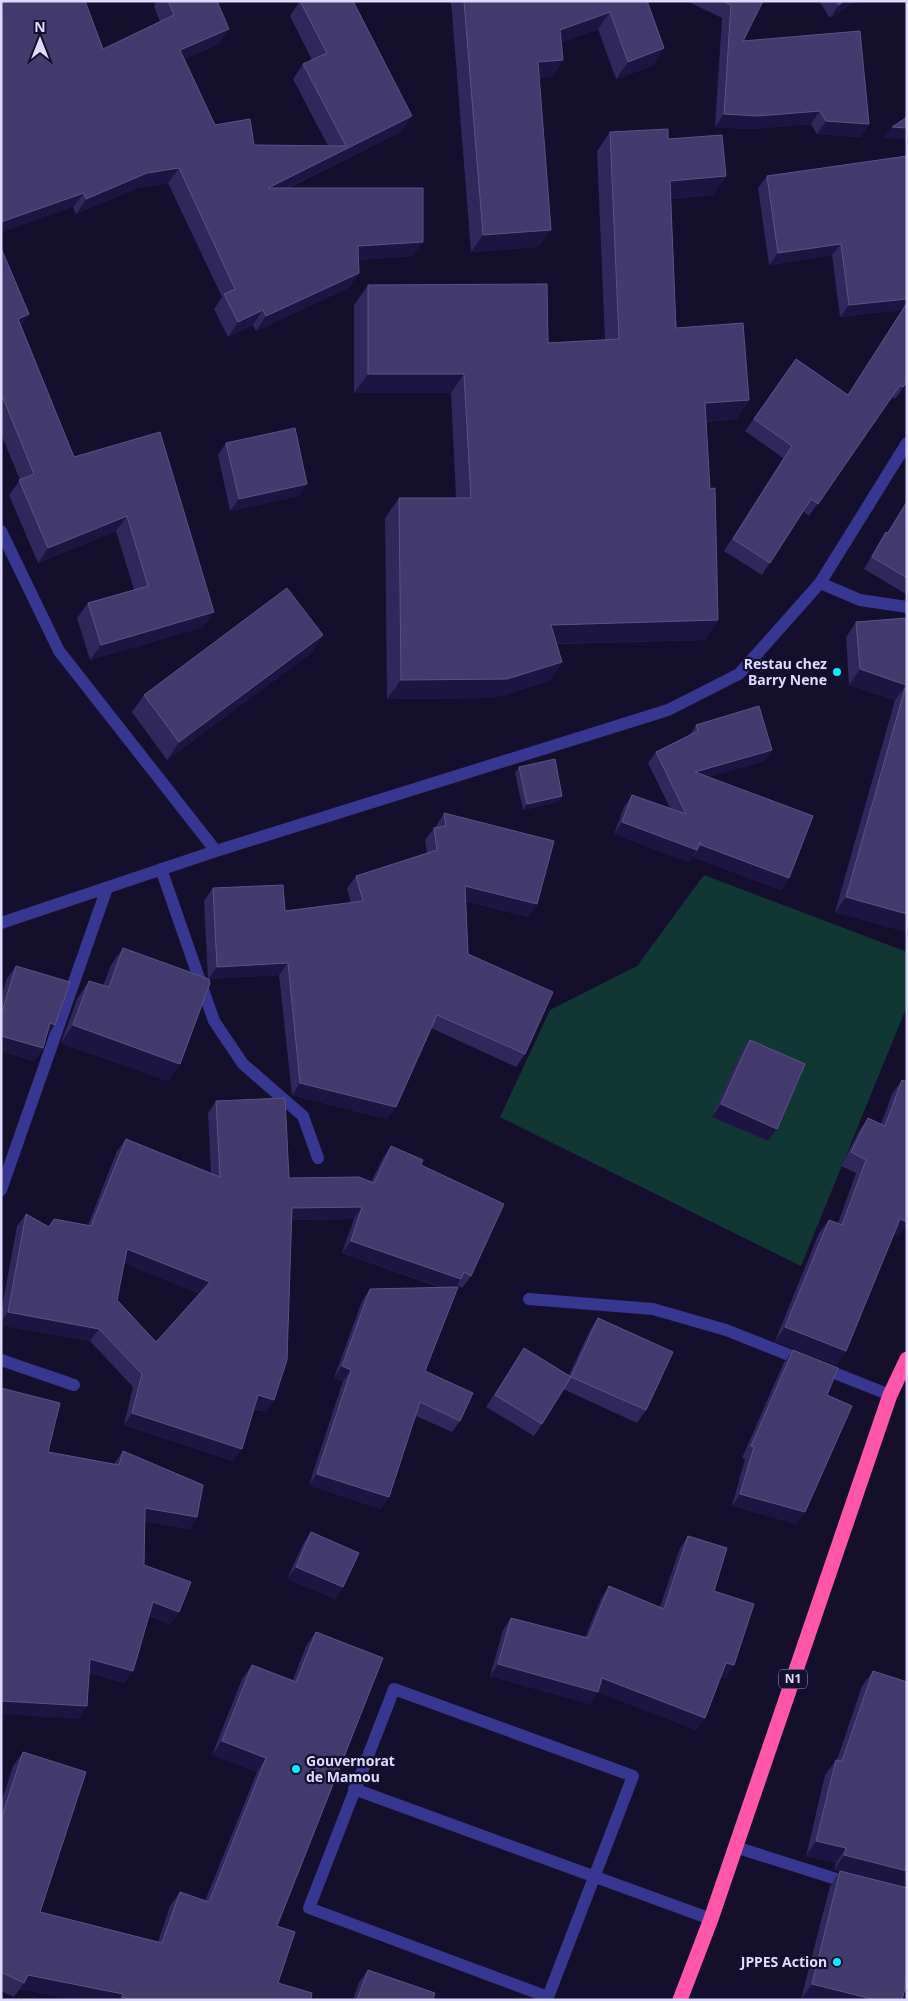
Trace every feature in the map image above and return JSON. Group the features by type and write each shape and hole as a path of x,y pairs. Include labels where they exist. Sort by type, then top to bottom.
{"highway":[{"name":"N1","path":"682,1999 890,1395 907,1359"}],"street":[{"path":"1,923 216,851 668,710 739,674 820,583 907,443"},
{"path":"1,531 60,651 216,851"},
{"path":"820,583 860,600 907,608"},
{"path":"161,869 214,1021 243,1064 303,1116 318,1158"},
{"path":"1,1190 107,888"},
{"path":"529,1299 653,1309 726,1330 890,1395"},
{"path":"1,1360 74,1385"},
{"path":"394,1689 633,1776 548,1997 309,1908 354,1790 394,1689"},
{"path":"354,1790 711,1919"},
{"path":"735,1847 863,1886"}],"green space":[{"path":"704,875 907,952 907,1006 801,1266 500,1117 550,1010 637,966"}],"building":[{"path":"1,1 85,1 103,49 174,15 168,1 217,1 229,29 180,50 215,125 250,119 254,145 346,146 303,64 327,53 300,1 353,1 412,116 268,188 423,188 423,242 358,246 359,273 266,316 263,310 238,322 224,294 235,289 179,168 147,173 86,199 84,193 1,222"},
{"path":"464,1 647,1 664,48 628,62 610,12 560,30 563,60 538,62 551,230 483,235"},
{"path":"723,1 763,1 743,41 860,31 869,124 826,121 820,111 758,116 724,114 731,5"},
{"path":"836,1 844,1 839,5"},
{"path":"907,117 907,128 892,127"},
{"path":"668,129 668,139 722,135 726,176 670,181 676,328 743,323 749,400 705,403 710,489 715,488 718,620 551,625 562,662 507,679 401,680 399,498 471,498 464,374 368,374 368,285 547,284 548,343 619,339 610,132"},
{"path":"907,156 907,299 849,305 841,244 778,253 767,176"},
{"path":"1,248 29,314 18,319 74,457 160,432 214,612 101,645 88,603 148,586 127,516 48,548 19,480 34,474 1,393"},
{"path":"907,303 907,382 903,387 900,385 818,504 811,499 770,563 733,539 792,446 754,419 796,359 848,395"},
{"path":"295,428 307,484 239,499 226,443"},
{"path":"907,502 907,578 872,557 886,532 888,533"},
{"path":"287,588 323,635 179,742 144,695"},
{"path":"907,618 907,914 846,897 906,685 860,669 856,622"},
{"path":"759,706 772,750 695,772 813,816 789,878 701,845 700,842 697,850 622,822 632,795 686,814 656,752 698,731 696,725"},
{"path":"555,759 562,796 527,804 519,767"},
{"path":"444,813 554,841 537,904 465,886 468,954 553,992 525,1054 437,1015 396,1107 300,1083 288,963 217,967 213,888 283,885 285,911 363,901 356,876 437,850 434,828 446,826"},
{"path":"123,948 209,979 210,983 180,1064 73,1025 89,981 109,987"},
{"path":"16,966 70,982 55,1025 50,1023 43,1048 1,1036 1,1015"},
{"path":"750,1040 805,1064 777,1129 721,1104"},
{"path":"902,1080 907,1082 907,1222 900,1219 846,1351 785,1327 829,1220 842,1225 866,1160 851,1152 868,1118 885,1126"},
{"path":"285,1098 289,1178 359,1177 374,1183 391,1146 423,1160 421,1165 504,1204 471,1276 464,1272 461,1279 351,1241 362,1207 292,1208 287,1360 274,1400 258,1395 242,1449 132,1413 142,1374 99,1329 8,1312 26,1214 49,1227 54,1219 91,1226 126,1139 220,1177 216,1101","holes":["127,1249 210,1282 156,1342 117,1300"]},
{"path":"458,1287 425,1371 473,1393 460,1421 420,1402 389,1497 317,1474 351,1370 342,1366 370,1289"},
{"path":"598,1318 673,1352 646,1410 571,1377"},
{"path":"524,1348 571,1377 542,1424 495,1395"},
{"path":"793,1350 838,1368 827,1395 852,1406 805,1512 740,1494 754,1447 751,1446"},
{"path":"1,1388 60,1403 48,1452 119,1465 123,1451 203,1485 197,1517 145,1508 144,1565 191,1582 179,1612 153,1602 133,1671 90,1659 87,1706 1,1701"},
{"path":"311,1532 359,1553 343,1587 296,1567"},
{"path":"688,1536 727,1548 714,1591 754,1604 734,1665 726,1663 705,1718 602,1678 598,1692 498,1664 511,1618 588,1638 609,1586 664,1609"},
{"path":"316,1632 383,1658 277,1926 295,1932 278,1983 312,1993 311,2000 131,2000 122,1997 123,1994 28,1975 24,1983 1,1972 1,1819 23,1752 86,1772 40,1912 162,1943 180,1892 209,1902 266,1758 222,1741 252,1665 296,1682"},
{"path":"873,1671 907,1682 907,1871 844,1855 846,1848 816,1841 836,1760 842,1761"},
{"path":"840,1871 907,1888 907,1980 902,2000 876,2000 812,1984"},
{"path":"368,1970 435,1993 433,2000 357,2000"}],"place":[{"name":"Restau chez Barry Nene","path":"837,672"},
{"name":"Gouvernorat de Mamou","path":"296,1769"},
{"name":"JPPES Action","path":"837,1962"}]}
